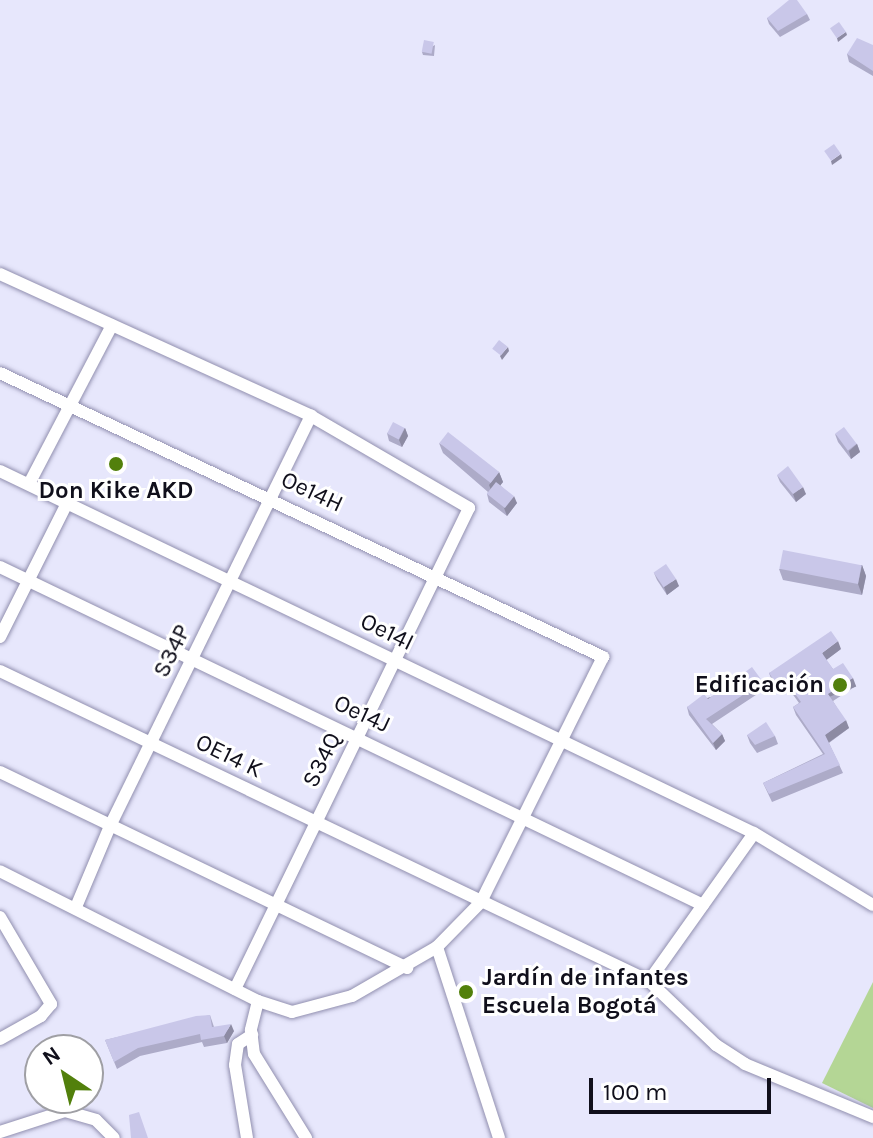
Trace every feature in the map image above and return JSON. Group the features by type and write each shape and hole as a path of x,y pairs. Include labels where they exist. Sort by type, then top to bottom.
{"street":[{"path":"0,274 311,416"},
{"path":"29,484 112,325"},
{"name":"Oe14H","path":"0,373 271,497 603,657 562,740"},
{"name":"S34P","path":"76,907 110,826 311,416"},
{"name":"S34Q","path":"235,989 469,508 311,416"},
{"name":"Oe14I","path":"0,471 754,833 871,903"},
{"path":"0,637 67,503"},
{"name":"Oe14J","path":"0,567 192,661 358,736 703,905"},
{"name":"OE14 K","path":"0,671 649,981 716,1045 745,1064 873,1117"},
{"path":"0,871 258,1001 292,1012 321,1007 407,968 437,947 481,902 562,740"},
{"path":"0,772 407,968"},
{"path":"649,981 754,833"},
{"path":"0,917 51,1004 41,1016 0,1039"},
{"path":"437,947 499,1138"},
{"path":"258,1001 252,1035 254,1054 306,1138"},
{"path":"247,1138 235,1065 238,1044 252,1035"},
{"path":"0,1132 65,1111 96,1120 114,1138"}],"green space":[{"path":"873,982 873,1108 822,1083"}],"building":[{"path":"789,0 797,0 807,14 778,31 767,18"},
{"path":"839,22 846,32 837,38 830,28"},
{"path":"857,38 873,45 873,71 847,54"},
{"path":"424,40 434,42 432,54 422,52"},
{"path":"834,144 841,154 831,161 824,151"},
{"path":"499,340 508,347 501,355 492,349"},
{"path":"393,422 405,428 399,439 387,434"},
{"path":"844,427 857,444 848,450 835,434"},
{"path":"448,432 499,472 491,483 439,443"},
{"path":"788,466 803,487 793,494 777,475"},
{"path":"496,482 514,496 505,508 487,494"},
{"path":"783,550 862,565 858,584 779,569"},
{"path":"666,564 676,579 664,587 654,572"},
{"path":"831,631 838,641 822,653 833,669 843,663 853,678 828,694 846,720 825,735 840,765 769,794 763,783 825,754 793,707 801,702 783,677 775,682 769,673"},
{"path":"752,667 763,682 706,719 722,734 713,743 687,707 704,694 708,699"},
{"path":"766,722 775,736 755,745 747,735"},
{"path":"210,1015 212,1027 231,1024 224,1036 201,1040 200,1034 138,1048 114,1062 105,1040 196,1016"},
{"path":"139,1112 148,1138 131,1138 129,1115"}],"place":[{"name":"Don Kike AKD","path":"116,464"},
{"name":"Edificación","path":"840,685"},
{"name":"Jardín de infantes Escuela Bogotá","path":"466,992"}]}
